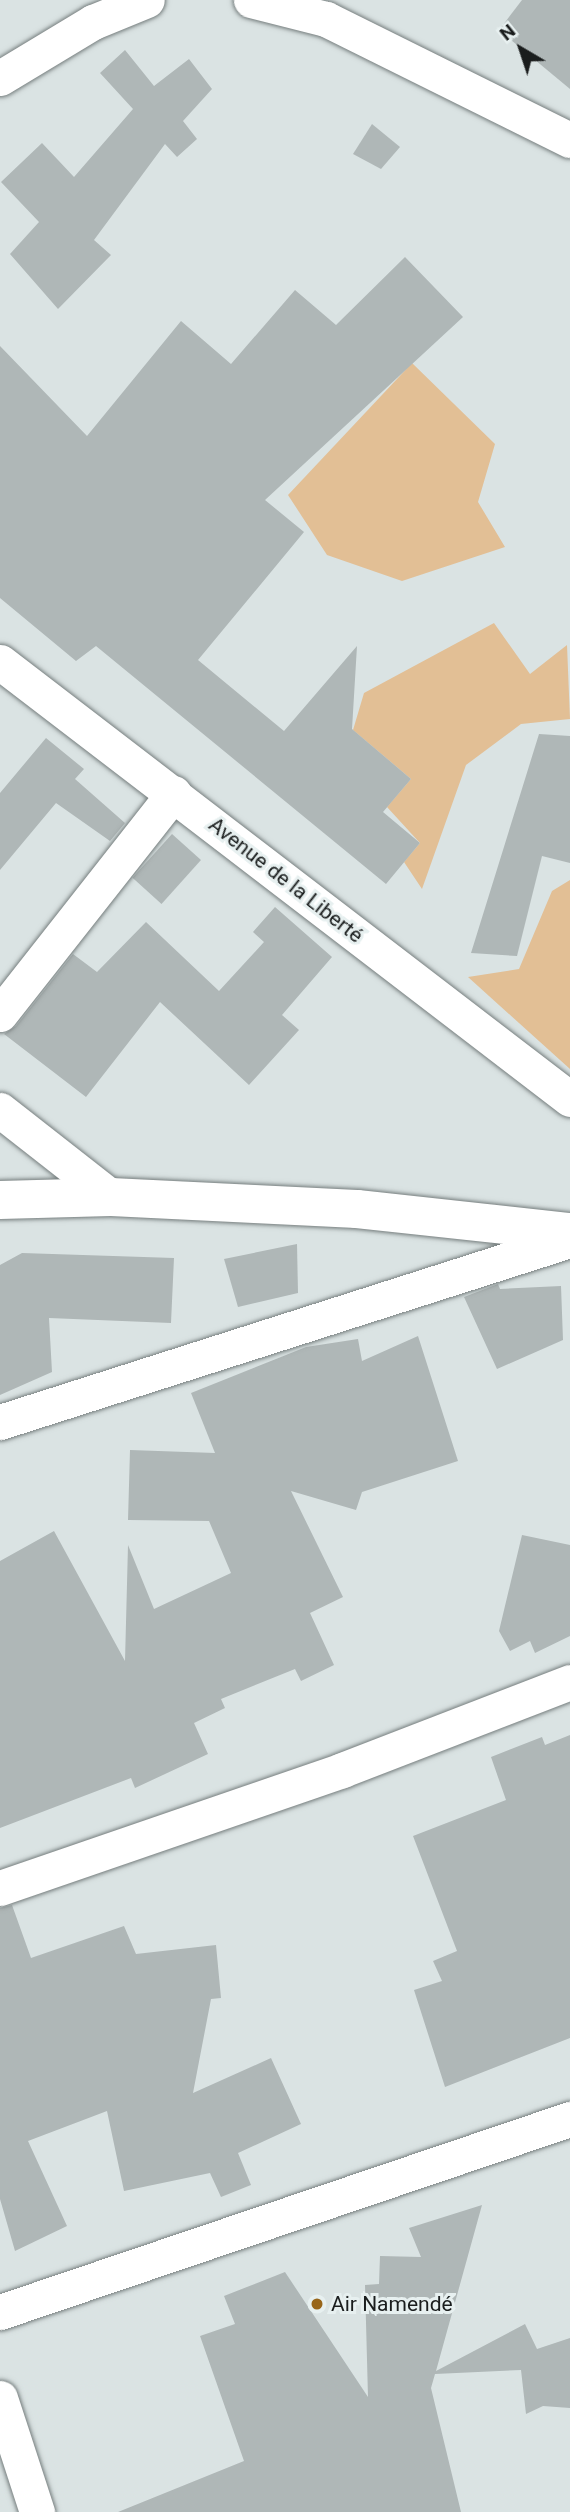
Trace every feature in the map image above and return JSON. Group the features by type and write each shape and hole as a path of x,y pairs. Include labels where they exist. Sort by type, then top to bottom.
{"main road":[{"path":"0,1200 111,1197 357,1209 570,1232"}],"street":[{"path":"0,78 93,22 147,0"},
{"path":"251,0 336,9 570,140"},
{"name":"Avenue de la Liberté","path":"0,662 570,1099"},
{"path":"0,1014 174,793"},
{"path":"0,1110 111,1197"},
{"path":"0,1422 570,1240"},
{"path":"0,1888 342,1770 570,1682"},
{"path":"0,2312 570,2119"},
{"path":"0,2398 37,2512"}],"shaded area":[{"path":"412,363 495,444 478,502 505,547 402,581 327,555 288,495"},
{"path":"494,623 530,674 567,645 570,719 521,724 466,765 422,889 404,862 420,843 387,807 411,779 353,730 364,693"},
{"path":"570,880 570,1069 468,977 519,969 552,891"}],"building":[{"path":"522,0 570,0 570,89 499,30"},
{"path":"125,50 154,86 189,59 212,89 183,121 197,139 177,157 165,144 94,240 111,255 58,309 10,254 39,222 1,182 42,143 74,177 133,109 100,73"},
{"path":"372,124 400,147 381,169 353,154"},
{"path":"405,257 463,317 265,500 304,532 198,660 284,731 357,646 352,729 411,779 383,812 420,843 386,884 96,646 76,661 0,598 0,346 87,436 181,321 231,364 295,290 336,325"},
{"path":"539,734 570,736 570,863 542,856 517,956 471,953"},
{"path":"46,738 84,769 75,779 125,823 110,841 56,803 0,870 0,793"},
{"path":"172,834 201,860 162,904 133,878"},
{"path":"275,907 332,957 282,1015 299,1030 249,1085 160,1002 86,1097 4,1034 16,1026 73,954 97,972 146,922 219,991 264,942 253,932"},
{"path":"297,1244 298,1293 238,1307 224,1259"},
{"path":"22,1253 174,1258 171,1323 49,1318 52,1372 0,1395 0,1265"},
{"path":"498,1284 500,1289 561,1286 563,1340 497,1369 464,1297"},
{"path":"418,1336 458,1461 362,1492 356,1510 291,1491 343,1597 310,1613 334,1665 301,1681 295,1669 221,1699 225,1708 194,1723 208,1754 135,1788 131,1778 0,1828 0,1561 54,1531 125,1661 128,1545 154,1609 231,1573 209,1521 128,1520 130,1450 215,1453 191,1393 306,1347 358,1339 362,1361"},
{"path":"522,1535 570,1545 570,1636 535,1653 530,1641 510,1651 499,1631"},
{"path":"570,1735 570,2038 445,2087 414,1990 442,1981 433,1961 457,1951 413,1836 506,1800 491,1757 542,1737 545,1745"},
{"path":"12,1905 31,1958 124,1926 136,1954 216,1945 221,1998 211,1999 193,2093 271,2058 301,2124 238,2153 251,2185 221,2197 210,2173 124,2191 107,2111 28,2141 67,2226 15,2251 0,2199 0,1908"},
{"path":"482,2205 436,2371 525,2324 537,2349 570,2338 570,2408 543,2406 526,2414 521,2370 435,2374 431,2388 461,2512 118,2512 244,2461 200,2336 235,2324 224,2296 285,2272 368,2397 365,2285 379,2284 380,2256 421,2257 409,2228"}],"place":[{"name":"Air Namendé","path":"317,2304"}]}
